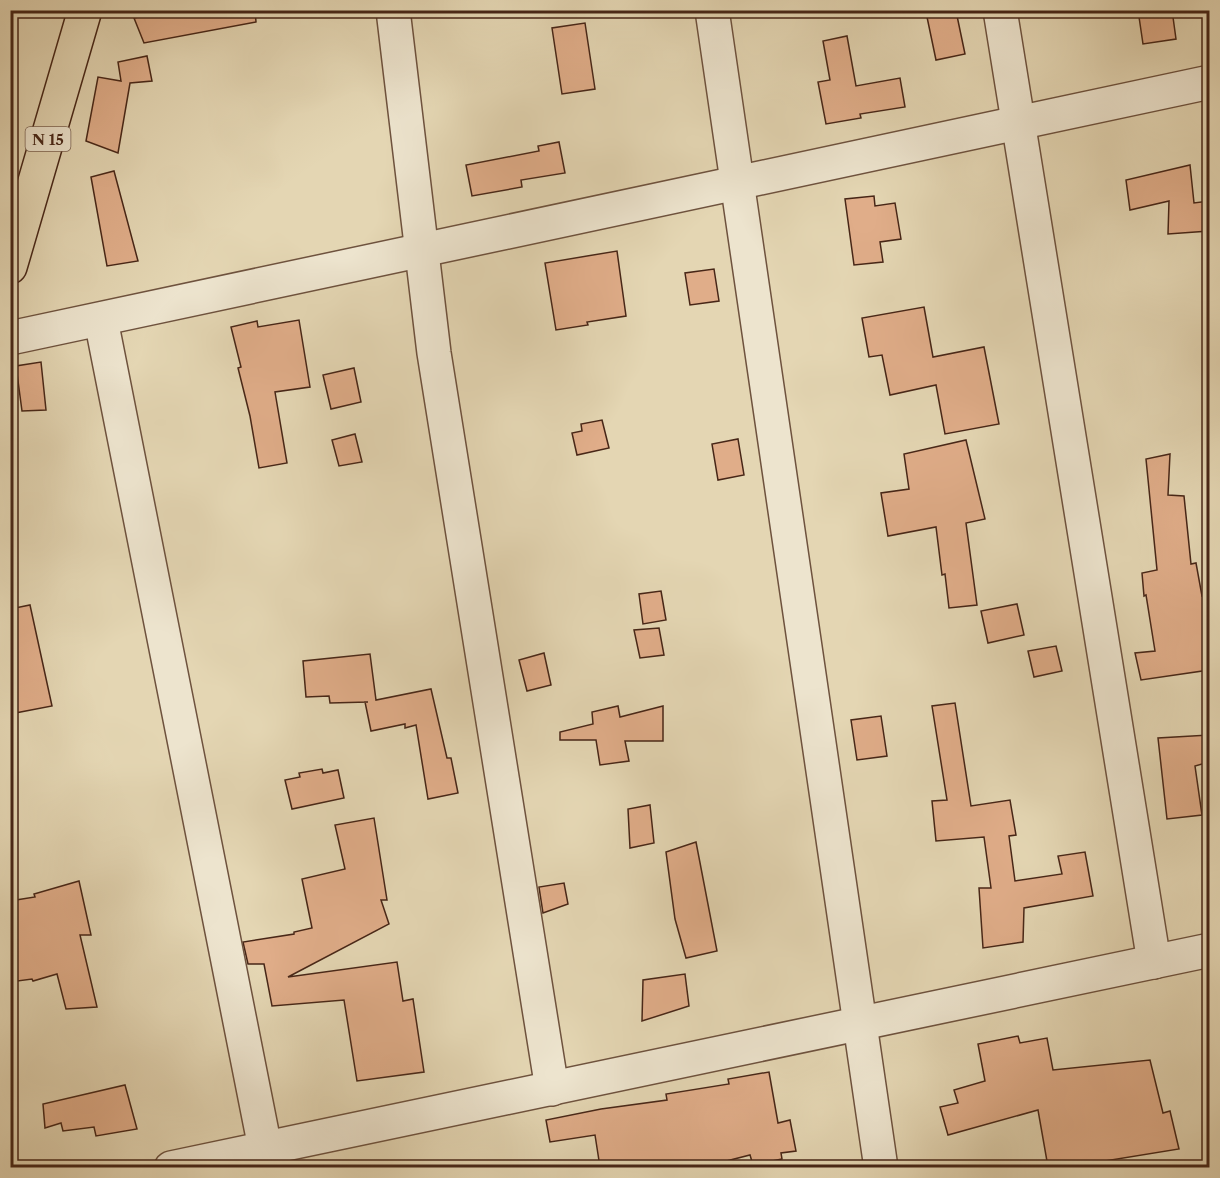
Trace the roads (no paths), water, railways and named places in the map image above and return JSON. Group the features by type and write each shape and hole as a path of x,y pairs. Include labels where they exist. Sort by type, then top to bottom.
{"main road":[{"name":"N 15","path":"10,267 85,10"}],"street":[{"path":"393,10 434,353 552,1089"},
{"path":"712,10 881,1167"},
{"path":"1000,10 1154,962"},
{"path":"10,338 1209,82"},
{"path":"101,320 267,1158"},
{"path":"171,1167 267,1158 552,1089 1209,950"}]}
